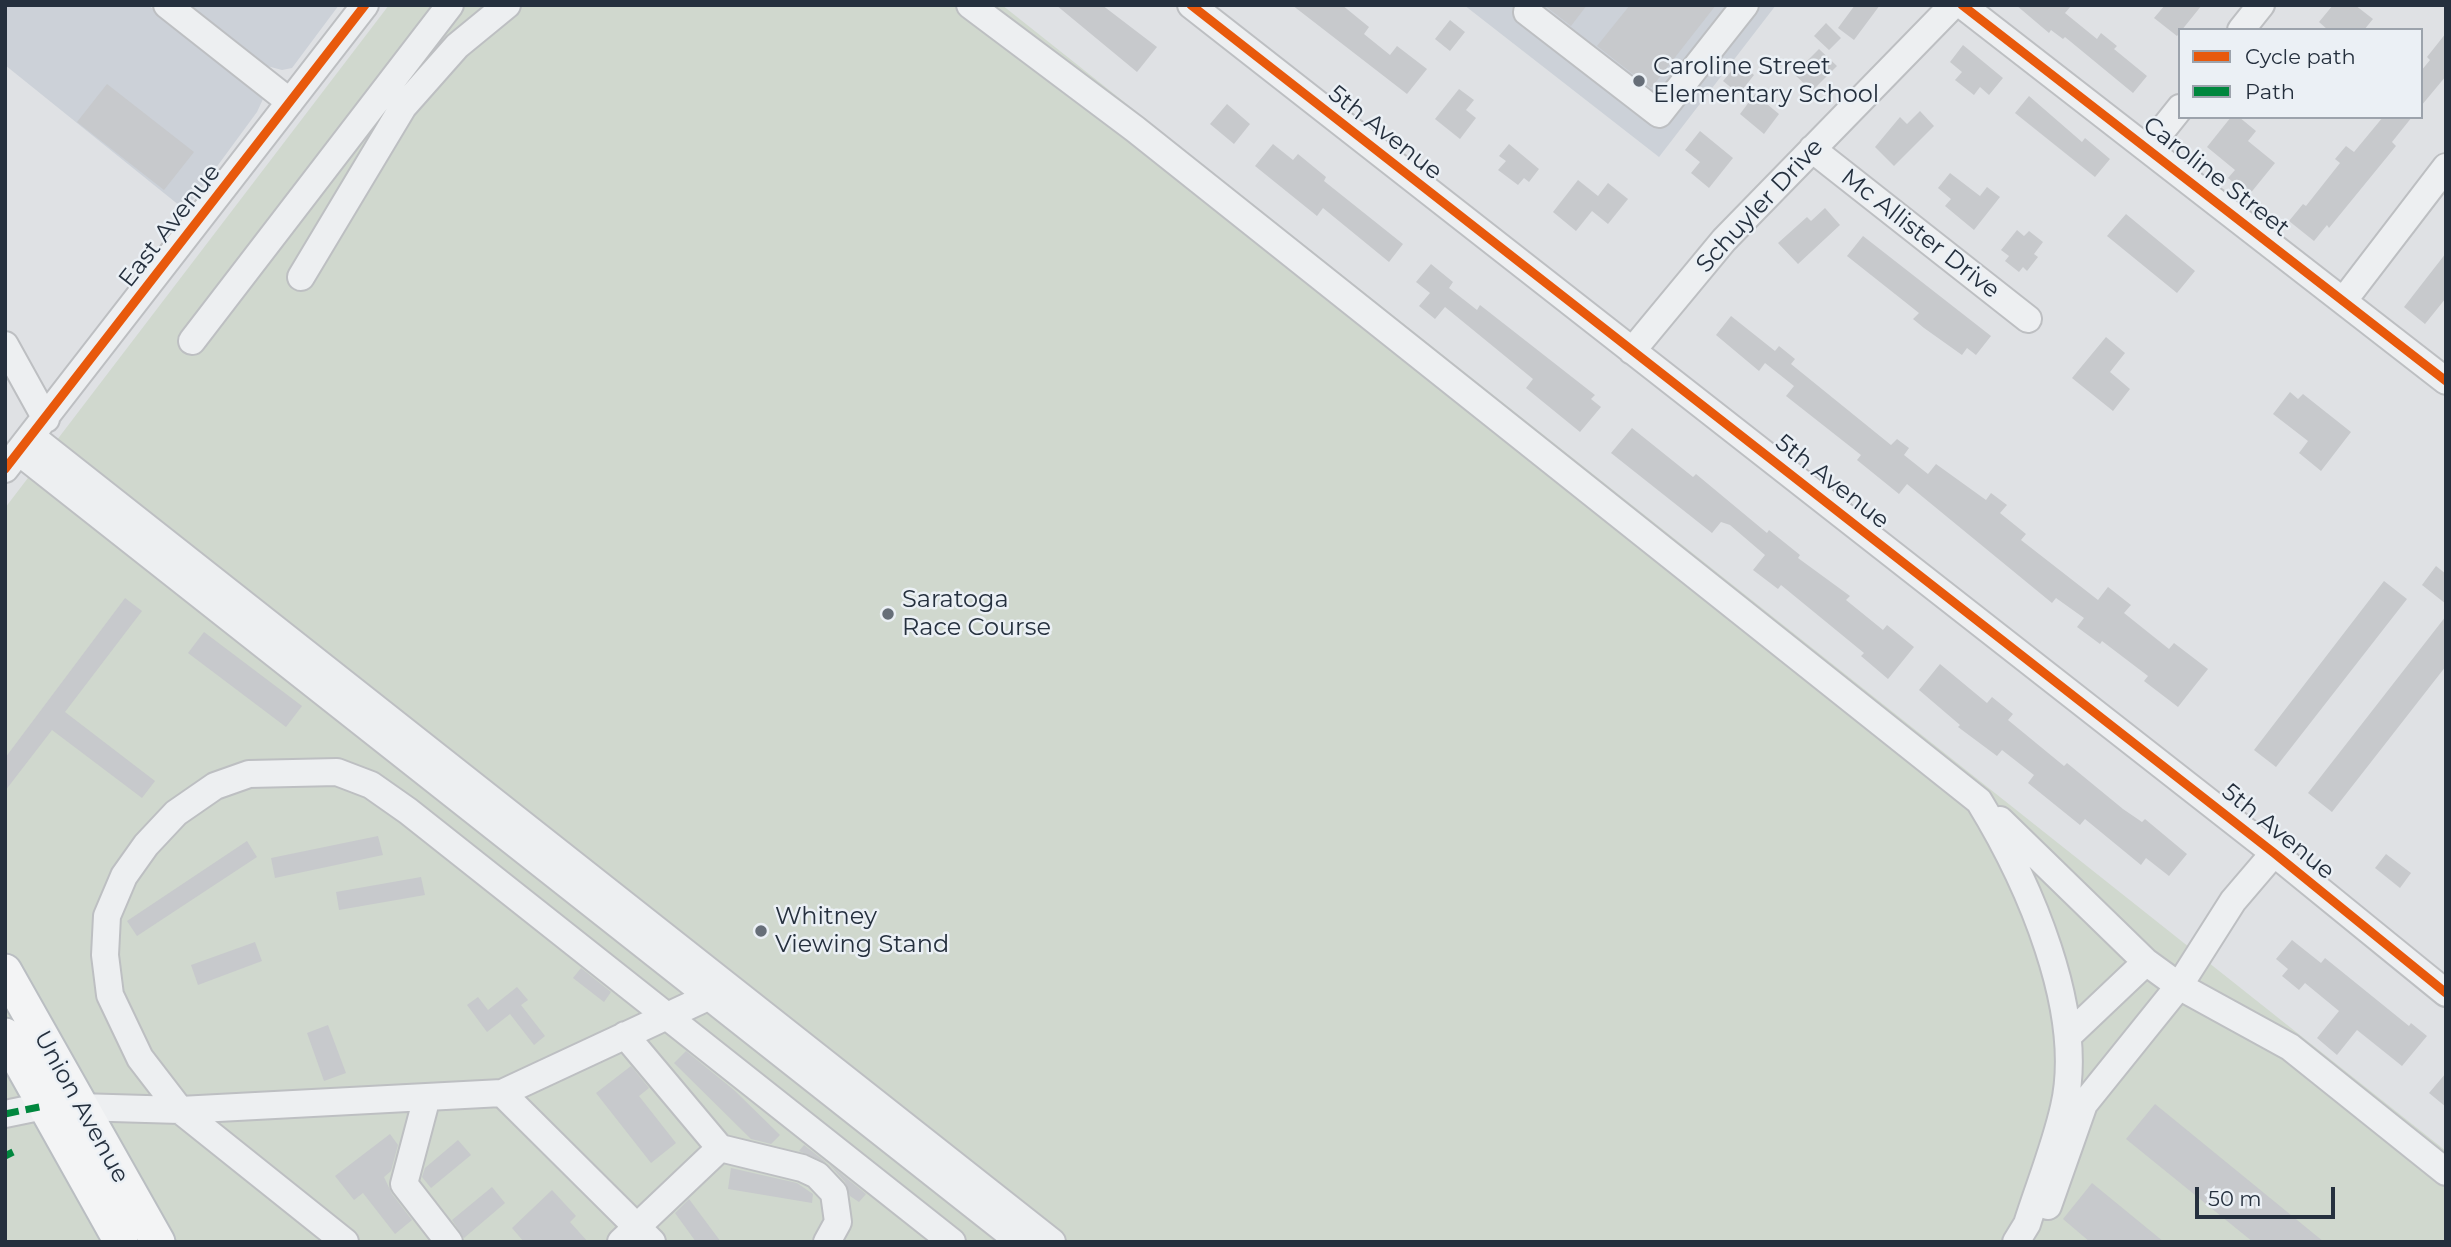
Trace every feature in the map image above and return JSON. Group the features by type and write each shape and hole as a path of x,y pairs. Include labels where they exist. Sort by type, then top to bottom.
{"main road":[{"name":"Union Avenue","path":"5,971 158,1242"},
{"name":"Union Avenue","path":"5,1035 121,1242"}],"street":[{"path":"167,5 290,102"},
{"name":"East Avenue","path":"25,444 365,5"},
{"path":"192,341 450,5"},
{"path":"301,277 403,107 457,46 507,5"},
{"path":"970,5 1135,129 1979,800 2146,962 2179,986 2290,1046 2446,1172"},
{"name":"5th Avenue","path":"1191,5 2274,853 2446,993"},
{"path":"1527,12 1659,114 1745,5"},
{"name":"Schuyler Drive","path":"1632,351 1724,240 1952,5"},
{"name":"Caroline Street","path":"1962,5 2446,381"},
{"path":"2243,28 2260,5"},
{"path":"2148,148 2178,110"},
{"name":"Mc Allister Drive","path":"1812,149 2028,319"},
{"path":"2344,300 2446,167"},
{"path":"5,345 25,444 940,1166 1052,1242"},
{"path":"345,1242 180,1110 140,1058 110,995 105,955 107,916 124,876 146,845 176,813 215,786 249,774 337,772 371,785 952,1242"},
{"path":"1979,800 2000,835 2036,912 2063,1004 2068,1036 2065,1106 2026,1224 2016,1242"},
{"path":"2033,1242 2064,1169 2084,1104 2179,986 2233,901 2274,853"},
{"path":"2068,1036 2146,962"},
{"path":"5,1114 44,1106 180,1110 502,1093 719,992"},
{"path":"625,1035 720,1148 802,1168 817,1175 834,1193 838,1222 827,1242"},
{"path":"502,1093 637,1237 720,1148"},
{"path":"427,1097 404,1184 449,1242"},
{"path":"940,1166 1020,1242"}],"shaded area":[{"path":"5,5 148,5 251,85 263,99 257,112 185,210 5,65"},
{"path":"189,5 339,5 292,68 282,70 267,66"},
{"name":"Saratoga Race Course","path":"389,5 1002,5 2446,1151 2446,1242 5,1242 5,508"},
{"name":"Caroline Street Elementary School","path":"1464,5 1776,5 1659,157"}],"building":[{"path":"1056,5 1102,5 1157,47 1137,72"},
{"path":"1292,5 1342,5 1369,27 1364,34 1390,55 1397,46 1427,69 1407,94"},
{"path":"1544,5 1587,5 1571,26"},
{"path":"1630,5 1716,5 1651,88 1597,46"},
{"path":"1855,5 1880,5 1854,40 1838,28"},
{"path":"2016,5 2072,5 2065,13 2097,39 2101,33 2117,46 2114,49 2147,76 2133,93 2065,37 2063,39 2051,30 2049,33"},
{"path":"2165,5 2202,5 2183,28 2178,28 2177,36 2154,18"},
{"path":"2333,5 2355,5 2373,19 2366,28 2326,28 2319,22"},
{"path":"1450,20 1465,32 1450,51 1435,39"},
{"path":"1826,23 1841,38 1829,50 1814,36"},
{"path":"2446,33 2446,76 2423,104 2423,69 2430,60 2427,57"},
{"path":"1963,45 2003,78 1989,95 1980,87 1974,95 1955,80 1962,72 1950,62"},
{"path":"1819,49 1837,66 1812,91 1794,74"},
{"path":"1739,62 1754,75 1739,94 1723,81"},
{"path":"107,84 194,152 164,190 77,122"},
{"path":"1459,89 1474,100 1466,110 1476,118 1460,139 1435,119"},
{"path":"1755,94 1779,114 1764,134 1740,114"},
{"path":"2029,96 2082,142 2085,138 2110,159 2095,177 2015,113"},
{"path":"1227,104 1250,124 1234,144 1210,124"},
{"path":"1920,111 1934,126 1894,166 1875,147 1900,117 1907,124"},
{"path":"2229,119 2241,119 2256,131 2248,141 2275,163 2249,195 2228,178 2235,170 2207,147"},
{"path":"2381,119 2410,119 2392,142 2396,146 2329,228 2327,225 2314,241 2289,221 2303,204 2306,206 2340,163 2335,159 2346,146 2354,152"},
{"path":"1700,131 1733,158 1709,188 1691,173 1700,162 1685,150"},
{"path":"1273,144 1293,160 1298,154 1326,177 1324,181 1403,244 1389,262 1323,208 1317,216 1255,166"},
{"path":"1509,144 1539,169 1529,182 1524,178 1518,185 1498,170 1506,161 1499,156"},
{"path":"1950,173 1980,196 1987,187 2000,197 1974,230 1945,206 1951,199 1938,188"},
{"path":"1578,180 1598,196 1608,183 1628,199 1608,224 1592,211 1576,231 1553,212"},
{"path":"1825,208 1840,225 1798,264 1778,243 1807,217 1811,221"},
{"path":"2126,214 2195,271 2177,293 2107,236"},
{"path":"2017,230 2024,236 2029,231 2043,242 2034,254 2038,257 2027,271 2023,267 2019,272 2005,261 2009,256 2001,250"},
{"path":"1863,236 1991,336 1976,355 1967,348 1962,355 1924,328 1913,319 1919,313 1847,256"},
{"path":"2446,253 2446,298 2425,324 2404,307"},
{"path":"1431,264 1453,282 1449,288 1477,310 1480,305 1595,395 1591,399 1601,407 1580,432 1526,388 1533,379 1445,307 1435,319 1419,306 1430,293 1416,282"},
{"path":"1731,316 1775,351 1779,346 1795,359 1791,364 1891,445 1897,439 1909,448 1904,455 1928,474 1936,464 1986,500 1991,493 2007,505 2000,513 2026,534 2021,540 2098,600 2108,587 2131,605 2124,613 2169,649 2174,643 2208,669 2178,707 2144,681 2148,676 2102,641 2100,644 2077,627 2084,618 2056,598 2052,603 1907,484 1899,494 1857,460 1861,455 1786,396 1794,386 1765,363 1759,371 1716,335"},
{"path":"2106,337 2125,353 2110,372 2130,389 2113,411 2072,378"},
{"path":"2290,392 2298,399 2303,394 2351,432 2321,471 2299,453 2308,441 2273,414"},
{"path":"1632,428 1693,477 1696,474 1767,533 1769,530 1800,555 1798,558 1850,596 1846,600 1883,630 1887,625 1914,647 1888,679 1861,656 1864,653 1781,585 1778,589 1753,570 1765,555 1730,525 1721,522 1712,533 1611,453"},
{"path":"2436,566 2446,574 2446,604 2422,585"},
{"path":"2384,581 2407,599 2276,767 2254,750"},
{"path":"125,598 142,611 65,712 155,781 142,798 52,730 5,791 5,758"},
{"path":"2446,616 2446,666 2332,812 2308,793"},
{"path":"204,632 302,706 286,727 188,653"},
{"path":"1940,664 1987,703 1992,697 2013,714 2008,720 2064,766 2067,763 2123,809 2142,822 2145,819 2187,854 2169,876 2146,858 2141,865 2085,819 2080,825 2028,783 2034,775 2002,750 1997,756 1958,727 1960,725 1919,690"},
{"path":"378,836 383,855 275,878 271,858"},
{"path":"247,841 257,857 137,936 127,921"},
{"path":"2386,854 2411,873 2400,888 2375,868"},
{"path":"421,877 425,895 339,910 336,892"},
{"path":"2292,940 2321,963 2325,958 2409,1026 2411,1023 2427,1036 2402,1066 2357,1030 2337,1055 2317,1038 2339,1011 2305,983 2299,990 2282,976 2288,969 2276,959"},
{"path":"255,942 262,961 198,985 191,965"},
{"path":"581,968 611,992 604,1002 573,978"},
{"path":"517,987 528,1000 521,1005 545,1036 534,1045 510,1014 487,1032 467,1005 478,997 488,1010"},
{"path":"328,1025 346,1073 324,1081 307,1033"},
{"path":"686,1051 734,1090 780,1135 771,1144 751,1139 674,1063"},
{"path":"631,1066 649,1088 639,1096 676,1143 651,1163 596,1093"},
{"path":"2446,1073 2446,1107 2429,1093"},
{"path":"2155,1104 2324,1242 2253,1242 2126,1139"},
{"path":"390,1134 398,1145 391,1171 384,1177 392,1194 412,1220 395,1234 363,1193 354,1200 335,1176"},
{"path":"458,1140 471,1155 431,1188 422,1177 425,1168"},
{"path":"804,1145 827,1163 799,1151"},
{"path":"829,1164 866,1194 859,1202 850,1196 845,1182"},
{"path":"731,1168 797,1183 813,1194 812,1203 728,1189"},
{"path":"2092,1183 2164,1242 2090,1242 2063,1219"},
{"path":"492,1187 505,1203 464,1238 452,1220"},
{"path":"552,1190 576,1216 570,1222 588,1242 524,1242 512,1228"},
{"path":"689,1199 721,1242 696,1242 675,1213"}],"marked path":[{"path":"5,1114 44,1106"},
{"path":"5,1156 13,1152"}],"cycle path":[{"path":"5,469 365,5"},
{"path":"1191,5 2274,853 2446,993"},
{"path":"1962,5 2446,381"}],"place":[{"name":"Caroline Street Elementary School","path":"1639,81"},
{"name":"Saratoga Race Course","path":"888,614"},
{"name":"Whitney Viewing Stand","path":"761,931"}]}
